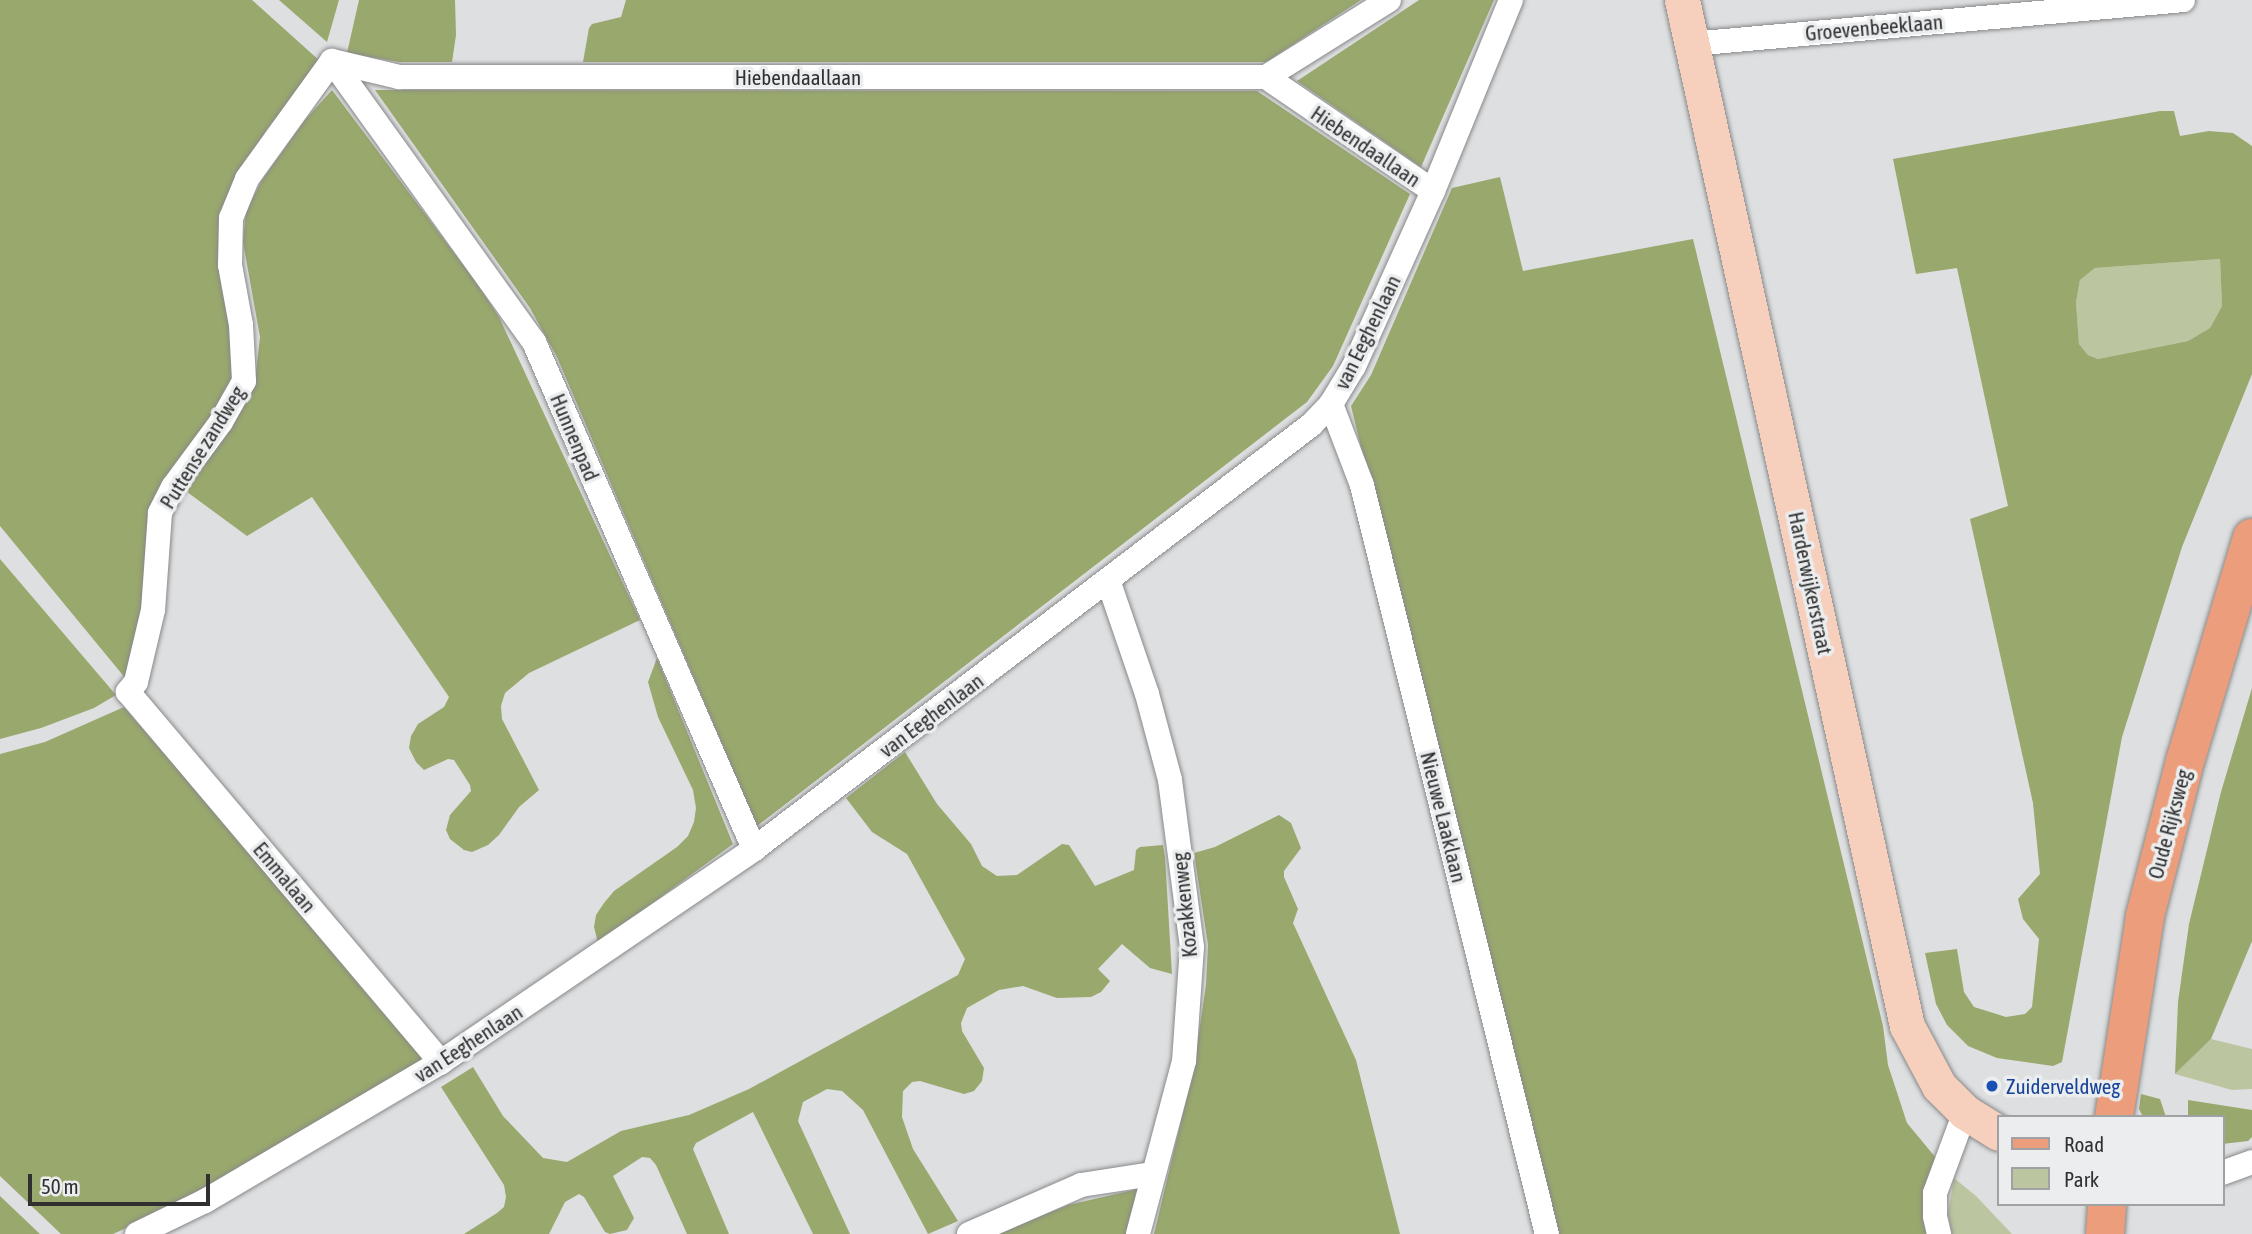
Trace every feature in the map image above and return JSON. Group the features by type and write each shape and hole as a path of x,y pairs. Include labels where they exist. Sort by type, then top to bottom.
{"main road":[{"name":"Harderwijkerstraat","path":"1682,0 1907,1026 1939,1086 1965,1112 1996,1132"},
{"name":"Oude Rijksweg","path":"2114,1115 2145,916 2186,758 2252,538"},
{"path":"2105,1234 2107,1206"}],"street":[{"path":"1266,77 1389,0"},
{"name":"van Eeghenlaan","path":"137,1234 205,1201 441,1062 754,849 1311,425 1331,404 1354,366 1433,191 1511,0"},
{"name":"Groevenbeeklaan","path":"1691,44 2183,0"},
{"name":"Hiebendaallaan","path":"332,61 399,77 1266,77 1433,191"},
{"name":"Puttense zandweg","path":"128,692 136,682 153,610 160,513 173,487 221,422 244,381 241,325 230,265 231,218 247,179 332,61"},
{"name":"Hunnenpad","path":"332,61 534,342 754,849"},
{"name":"Nieuwe Laaklaan","path":"1331,404 1362,485 1547,1234"},
{"name":"Kozakkenweg","path":"1108,580 1147,694 1170,780 1192,947 1184,1061 1138,1234"},
{"name":"Emmalaan","path":"128,692 441,1062"},
{"path":"1939,1234 1935,1216 1935,1194 1965,1112"},
{"path":"2224,1171 2252,1162"},
{"path":"969,1234 1081,1185 1153,1174"}],"green space":[{"path":"0,0 252,0 321,62 267,129 240,173 234,379 214,415 165,484 145,612 126,679 0,526"},
{"path":"279,0 339,0 327,42"},
{"path":"359,0 455,0 456,35 452,62 399,62 347,53"},
{"path":"626,0 1361,0 1266,62 583,62 589,28 592,24 621,17"},
{"path":"1419,0 1494,0 1421,167 1297,81"},
{"path":"332,90 476,282 499,317 640,620 529,673 505,693 501,706 502,719 539,790 519,807 499,835 488,845 472,852 464,850 450,839 446,830 450,815 471,791 470,785 454,760 448,759 424,770 416,762 409,748 411,736 418,724 444,707 449,697 312,497 247,536 183,489 242,410 256,372 260,337 243,242 246,211 262,180 305,120"},
{"path":"375,90 1257,91 1410,194 1333,366 1307,402 757,826 557,357 530,308"},
{"path":"2160,111 2174,111 2180,136 2209,131 2233,133 2252,146 2252,374 2182,547 2122,737 2062,1062 2053,1066 1997,1058 1968,1046 1947,1025 1936,1004 1925,953 1957,949 1964,992 1974,1007 2006,1017 2025,1014 2032,1007 2039,939 2023,919 2018,899 2040,874 2033,803 1970,519 2008,506 1957,268 1916,274 1893,159","holes":["2220,259 2222,306 2210,328 2188,341 2098,359 2088,355 2079,344 2076,302 2080,280 2095,268"]},
{"path":"1500,177 1523,271 1693,239 1883,1026 1888,1065 1907,1123 1936,1158 1924,1191 1926,1234 1553,1234 1351,406 1371,375 1452,188"},
{"path":"2220,259 2222,306 2210,328 2188,341 2098,359 2088,355 2079,344 2076,302 2080,280 2095,268"},
{"path":"0,559 116,695 94,708 41,728 0,739"},
{"path":"657,658 733,844 598,943 594,927 596,915 604,903 614,891 677,847 688,836 694,822 696,808 693,790 658,717 648,682"},
{"path":"2252,688 2252,941 2211,1039 2175,1074 2178,1002 2189,924 2221,792"},
{"path":"124,707 430,1060 199,1195 113,1234 61,1234 0,1176 0,754 45,742"},
{"path":"905,752 937,804 971,844 982,866 997,876 1017,875 1062,844 1069,845 1095,886 1134,870 1136,850 1140,847 1163,845 1165,857 1172,974 1150,968 1122,944 1098,969 1110,981 1101,992 1091,997 1057,998 1023,986 999,990 967,1008 961,1023 962,1031 984,1068 982,1081 974,1091 964,1094 920,1081 912,1082 903,1091 902,1117 913,1149 958,1221 928,1234 863,1110 842,1091 827,1089 803,1102 798,1121 850,1234 813,1234 753,1112 696,1143 693,1149 729,1234 687,1234 656,1165 650,1158 642,1157 613,1176 634,1218 627,1230 610,1234 605,1232 584,1197 579,1194 565,1202 549,1234 464,1234 504,1207 506,1197 504,1185 441,1087 473,1067 503,1116 543,1158 567,1162 621,1131 689,1115 749,1089 958,975 965,959 907,854 872,832 846,798"},
{"path":"1279,815 1291,823 1301,848 1284,871 1298,909 1293,923 1356,1060 1400,1234 1154,1234 1194,1067 1206,985 1208,945 1194,853 1215,847"},
{"path":"2211,1039 2252,1049 2252,1089 2232,1090 2175,1074"},
{"path":"2141,1094 2160,1099 2165,1115 2142,1115 2139,1109"},
{"path":"2188,1100 2252,1110 2252,1137 2248,1141 2224,1144 2224,1115 2188,1115"},
{"path":"1954,1178 1976,1196 2012,1234 1952,1234 1948,1214"},
{"path":"1138,1189 1128,1234 998,1234 1068,1205"},
{"path":"0,1196 40,1234 0,1234"}],"place":[{"name":"Zuiderveldweg","path":"1992,1086"}]}
